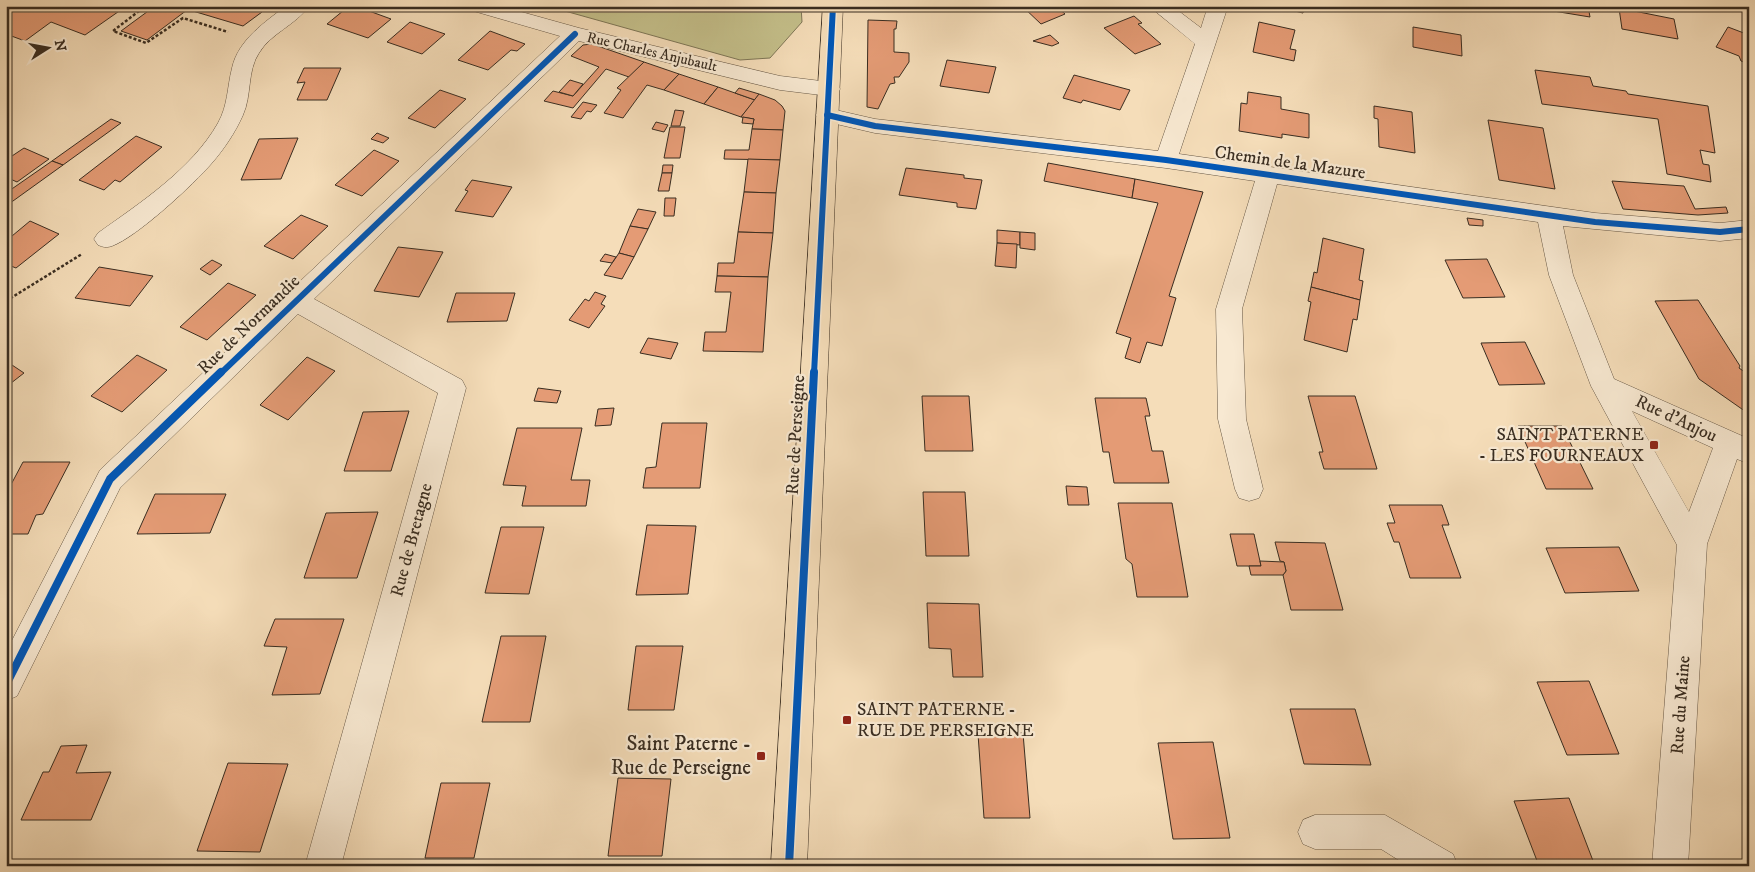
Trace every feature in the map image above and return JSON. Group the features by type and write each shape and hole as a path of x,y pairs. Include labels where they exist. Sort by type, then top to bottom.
{"main road":[{"name":"Rue de Perseigne","path":"789,866 833,6"}],"street":[{"path":"106,239 133,221 205,158 229,121 238,100 244,60 257,41 299,6"},
{"name":"Rue Charles Anjubault","path":"477,6 575,34 780,83 828,102"},
{"path":"1159,6 1206,42"},
{"path":"1166,160 1218,6"},
{"name":"Rue de Normandie","path":"6,684 110,479 575,34"},
{"name":"Chemin de la Mazure","path":"828,102 875,126 1166,160 1594,222 1720,232 1749,229"},
{"path":"1249,489 1232,419 1229,309 1268,174"},
{"path":"1516,211 1561,275"},
{"path":"1549,216 1561,275 1604,386 1692,544"},
{"name":"Rue de Bretagne","path":"296,301 453,388 323,866"},
{"name":"Rue d'Anjou","path":"1604,386 1739,448"},
{"name":"Rue du Maine","path":"1670,866 1692,544 1739,448"},
{"path":"1315,832 1385,832 1441,866"}],"path":[{"path":"140,6 139,11 113,30 146,43 183,18 257,41"},
{"path":"6,301 106,239"}],"shaded area":[{"path":"547,6 801,6 802,22 770,58 740,60"}],"building":[{"path":"18,6 125,7 85,35 51,22 25,41 6,34 6,14"},
{"path":"155,6 175,6 187,10 147,40 121,31"},
{"path":"176,6 245,6 262,12 243,26"},
{"path":"349,6 364,6 372,9 369,11 391,19 368,38 327,24"},
{"path":"1022,6 1056,6 1065,14 1041,24"},
{"path":"1274,6 1305,6 1303,13"},
{"path":"1529,6 1588,6 1590,17 1529,7"},
{"path":"1619,8 1674,19 1678,39 1622,29"},
{"path":"1134,16 1142,23 1138,24 1161,44 1135,54 1104,28"},
{"path":"868,20 897,21 896,29 894,29 894,52 909,53 909,62 899,77 894,77 895,83 890,84 878,109 867,107"},
{"path":"410,22 445,34 422,54 387,42"},
{"path":"1259,22 1295,30 1290,49 1296,50 1294,61 1253,52"},
{"path":"1413,27 1461,35 1462,56 1413,47"},
{"path":"1728,27 1749,35 1749,64 1741,61 1739,56 1716,47"},
{"path":"490,31 525,44 517,51 511,50 488,70 458,60"},
{"path":"1050,35 1059,43 1052,46 1033,41"},
{"path":"592,44 644,62 629,77 606,69 573,108 544,101 553,91 573,96 599,67 571,56 583,45"},
{"path":"947,60 996,67 989,93 940,86"},
{"path":"644,62 679,74 664,90 647,85 623,118 604,113 621,90 617,88"},
{"path":"304,68 341,68 327,100 297,100 305,82 297,83"},
{"path":"1535,70 1590,77 1593,86 1626,91 1628,94 1708,106 1715,153 1700,150 1703,164 1709,165 1711,182 1667,174 1658,119 1542,104"},
{"path":"679,74 718,87 704,104 664,90"},
{"path":"1074,75 1130,90 1120,110 1083,100 1081,103 1063,98"},
{"path":"570,80 583,84 573,96 559,92"},
{"path":"718,87 755,100 741,117 704,104"},
{"path":"739,88 759,94 755,100 735,93"},
{"path":"440,90 466,99 435,128 408,118"},
{"path":"1248,92 1281,97 1281,109 1309,114 1309,138 1282,134 1282,138 1239,131 1241,103 1247,104"},
{"path":"759,94 775,100 782,106 785,111 783,130 752,129 754,119 741,117"},
{"path":"583,102 597,105 591,112 587,111 581,119 571,117"},
{"path":"1374,106 1412,112 1415,153 1379,147 1378,119 1374,118"},
{"path":"675,110 684,111 680,126 671,126"},
{"path":"743,117 754,119 753,124 742,123"},
{"path":"111,119 121,123 63,165 52,161"},
{"path":"1488,120 1543,128 1555,189 1499,180"},
{"path":"656,122 668,125 664,132 652,129"},
{"path":"670,127 685,127 680,158 664,158"},
{"path":"752,129 783,130 780,160 724,159 725,150 749,150"},
{"path":"377,133 389,138 383,143 371,139"},
{"path":"136,136 162,147 120,182 115,180 104,190 79,180"},
{"path":"298,138 281,179 241,180 259,139"},
{"path":"24,148 49,159 17,182 6,177 6,160"},
{"path":"374,150 399,161 362,196 335,185"},
{"path":"748,159 780,160 776,193 744,192"},
{"path":"52,161 63,165 6,206 6,193"},
{"path":"1048,163 1135,179 1132,198 1044,181"},
{"path":"663,165 673,165 672,173 662,173"},
{"path":"906,168 964,175 964,178 982,180 976,209 957,207 957,203 899,195"},
{"path":"662,173 672,173 669,191 658,191"},
{"path":"1135,179 1203,192 1169,296 1176,298 1162,346 1147,342 1140,363 1125,358 1131,338 1116,333 1158,203 1132,198"},
{"path":"472,180 512,187 493,217 455,211 468,191 465,190"},
{"path":"1612,181 1684,186 1695,209 1726,207 1728,213 1698,215 1623,209"},
{"path":"744,192 776,193 773,233 738,232"},
{"path":"665,198 676,198 674,216 664,216"},
{"path":"638,209 656,212 648,229 630,226"},
{"path":"301,215 328,226 293,259 264,246"},
{"path":"1467,218 1483,220 1483,226 1469,225"},
{"path":"30,221 59,234 16,268 6,264 6,241"},
{"path":"630,226 648,229 634,257 619,253"},
{"path":"997,230 1020,232 1020,245 997,243"},
{"path":"738,232 773,233 768,277 717,276 718,263 734,263"},
{"path":"1020,232 1035,233 1035,250 1020,248"},
{"path":"1323,238 1364,249 1359,280 1363,281 1360,300 1311,287 1314,272 1317,273"},
{"path":"997,243 1017,244 1016,268 995,266"},
{"path":"398,247 443,252 419,297 374,291"},
{"path":"619,253 634,257 622,279 604,275"},
{"path":"605,254 616,257 612,263 600,261"},
{"path":"1487,259 1505,297 1463,298 1445,260"},
{"path":"212,260 222,265 210,275 200,269"},
{"path":"99,267 153,276 130,306 75,298"},
{"path":"717,276 768,277 763,352 703,351 705,332 726,332 731,292 715,292"},
{"path":"228,283 256,295 207,340 180,327"},
{"path":"1311,287 1360,300 1357,320 1353,319 1347,352 1304,340 1311,302 1308,301"},
{"path":"595,292 606,296 601,304 605,306 589,328 569,320 585,299 589,301"},
{"path":"456,293 515,293 507,321 447,322"},
{"path":"1698,300 1740,366 1739,368 1749,375 1749,414 1699,379 1655,301"},
{"path":"648,338 678,343 671,359 640,353"},
{"path":"1525,342 1545,384 1499,385 1481,343"},
{"path":"137,355 167,370 122,412 91,396"},
{"path":"307,357 335,371 288,420 260,405"},
{"path":"6,361 24,373 6,387"},
{"path":"538,388 561,391 557,403 534,401"},
{"path":"922,396 969,396 973,451 925,451"},
{"path":"1308,396 1355,396 1377,469 1324,469 1319,452 1323,452"},
{"path":"1095,398 1146,398 1150,416 1145,416 1152,451 1163,451 1169,483 1114,483 1109,452 1103,452"},
{"path":"614,408 611,425 595,426 598,409"},
{"path":"409,411 391,471 344,471 363,412"},
{"path":"662,423 707,423 700,488 643,488 646,468 656,467"},
{"path":"1518,426 1562,426 1593,489 1546,489"},
{"path":"517,428 582,428 571,480 590,480 586,506 522,506 526,486 503,485"},
{"path":"23,462 70,462 43,514 36,515 28,534 6,534 6,494"},
{"path":"1066,486 1087,487 1089,505 1068,505"},
{"path":"923,492 965,492 969,556 926,556"},
{"path":"155,494 226,494 210,533 137,534"},
{"path":"1118,503 1172,503 1188,597 1137,597 1132,564 1126,559"},
{"path":"1389,505 1442,505 1449,525 1442,525 1461,578 1410,578 1399,542 1394,542 1387,523 1395,523"},
{"path":"378,512 357,578 304,578 326,513"},
{"path":"647,525 696,526 688,594 636,595"},
{"path":"501,527 544,527 529,594 485,593"},
{"path":"1230,534 1254,534 1261,566 1237,566"},
{"path":"1275,542 1325,543 1343,610 1291,610 1283,575 1286,571 1284,562 1280,561"},
{"path":"1619,547 1639,591 1565,593 1546,548"},
{"path":"1260,561 1284,562 1286,571 1283,575 1251,575 1249,566 1261,566"},
{"path":"927,603 979,604 983,677 953,677 951,649 929,648"},
{"path":"275,619 344,619 320,694 272,695 287,647 264,646"},
{"path":"501,636 546,636 530,722 482,722"},
{"path":"636,646 683,646 674,710 628,710"},
{"path":"1589,681 1619,754 1567,755 1537,682"},
{"path":"1290,709 1355,709 1371,765 1304,764"},
{"path":"1023,733 1030,818 984,818 978,734"},
{"path":"1213,742 1230,838 1173,839 1158,743"},
{"path":"87,745 76,773 111,772 91,820 21,820 43,772 49,772 61,746"},
{"path":"228,763 288,764 260,852 197,851"},
{"path":"618,778 671,779 662,856 608,856"},
{"path":"441,783 490,783 474,858 425,858"},
{"path":"1569,798 1595,866 1539,866 1514,801"}],"cycle path":[{"path":"789,866 833,6"},
{"path":"6,685 110,479 575,34"},
{"path":"827,115 875,126 1166,160 1595,222 1720,232 1749,229"}],"place":[{"name":"SAINT PATERNE - LES FOURNEAUX","path":"1654,445"},
{"name":"SAINT PATERNE - RUE DE PERSEIGNE","path":"847,720"},
{"name":"Saint Paterne - Rue de Perseigne","path":"761,756"}]}
